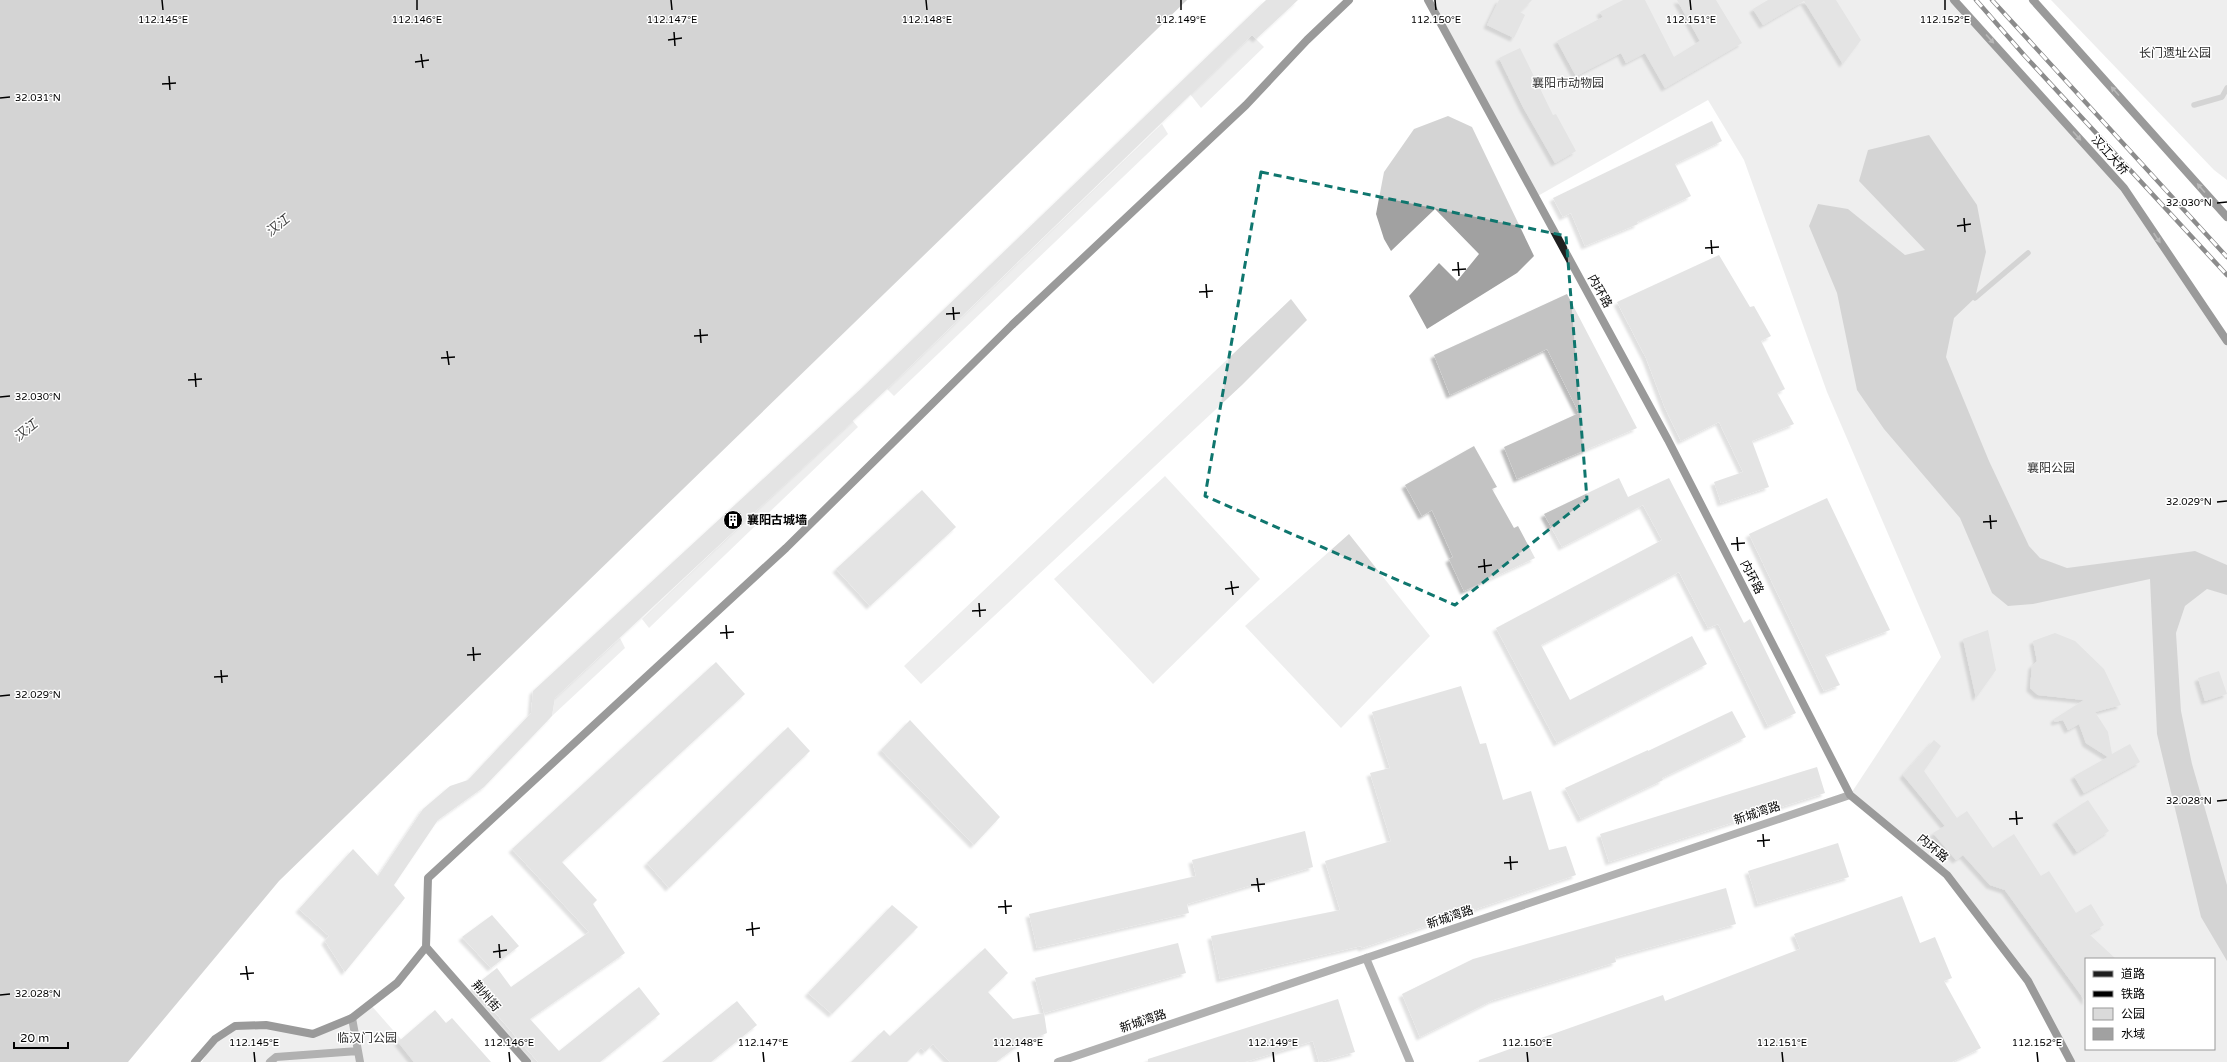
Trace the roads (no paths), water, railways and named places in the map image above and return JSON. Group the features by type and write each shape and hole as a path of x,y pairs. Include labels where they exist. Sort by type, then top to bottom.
{"street":[{"path":"195,1062 215,1039 235,1026 266,1025 313,1034 352,1018 397,983 426,947 428,878 786,548 1012,325 1246,105 1307,40 1349,0"},
{"name":"内环路","path":"1428,0 1668,440 1850,795 1947,875 2028,981 2071,1062"},
{"name":"汉江大桥","path":"1954,0 2124,188 2227,342"},
{"path":"2033,0 2227,217"},
{"name":"新城湾路","path":"1058,1062 1850,795"},
{"name":"荆州街","path":"426,947 527,1062"},
{"path":"1366,958 1410,1062"},
{"path":"352,1018 360,1062"},
{"path":"270,1062 276,1057 358,1051"}],"water":[{"name":"汉江","path":"0,0 1187,0 279,881 128,1062 0,1062"},
{"path":"1448,116 1472,127 1534,256 1517,273 1427,329 1409,296 1439,263 1457,281 1479,254 1435,209 1391,251 1384,239 1376,214 1384,172 1414,129"},
{"path":"1929,135 1977,205 1986,252 1975,298 1954,318 1946,357 1989,461 2029,546 2040,558 2067,568 2195,551 2227,565 2227,595 2207,589 2185,606 2176,633 2181,711 2192,764 2227,885 2227,961 2201,917 2157,734 2150,579 2033,604 2008,606 1992,593 1960,518 1884,429 1857,390 1837,293 1809,226 1818,204 1848,209 1905,255 1925,250 1859,181 1868,150"}],"waterway":[{"path":"2194,105 2222,97 2227,88"},
{"path":"1975,298 2028,253"}],"railway":[{"path":"1976,0 2024,55 2227,275"},
{"path":"1992,0 2227,257"}],"place":[{"name":"襄阳古城墙","path":"733,520"}],"park label":[{"name":"长门遗址公园","path":"2175,53"},
{"name":"襄阳市动物园","path":"1568,83"},
{"name":"襄阳公园","path":"2051,468"},
{"name":"临汉门公园","path":"367,1038"}]}
